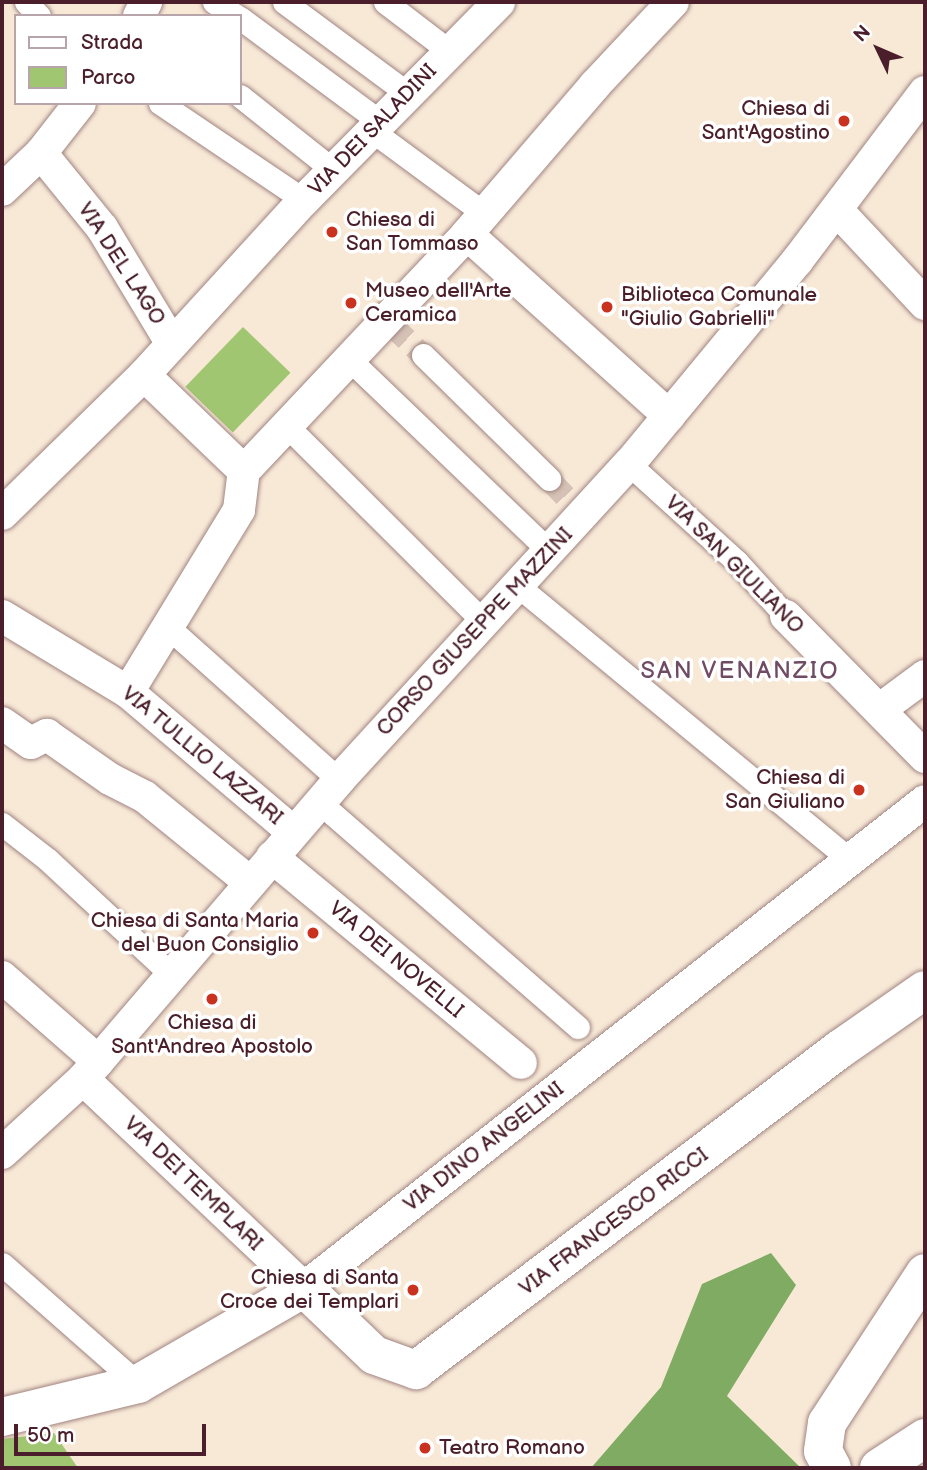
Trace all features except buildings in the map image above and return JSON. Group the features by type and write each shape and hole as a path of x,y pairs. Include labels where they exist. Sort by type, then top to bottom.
{"street":[{"path":"214,2 233,14"},
{"path":"284,2 407,93"},
{"path":"385,2 449,51"},
{"path":"128,692 239,510 244,471 389,321 673,2"},
{"name":"VIA DEI SALADINI","path":"2,514 144,375 248,259 449,51 487,6"},
{"path":"242,20 375,126 669,416"},
{"name":"CORSO GIUSEPPE MAZZINI","path":"2,1153 90,1070 329,791 550,552 579,510 629,464 837,210 925,92"},
{"path":"242,98 333,170"},
{"path":"2,190 41,153 78,105"},
{"path":"163,105 304,200"},
{"name":"VIA DEL LAGO","path":"41,153 102,228 172,344"},
{"path":"837,210 925,304"},
{"path":"423,355 549,479"},
{"path":"352,358 550,552"},
{"path":"144,375 244,471"},
{"path":"287,426 485,623"},
{"name":"VIA SAN GIULIANO","path":"629,464 737,562 786,616 925,757"},
{"path":"518,586 850,860"},
{"name":"VIA TULLIO LAZZARI","path":"2,615 128,692 293,832"},
{"path":"167,627 329,791 578,1027"},
{"path":"879,710 925,676"},
{"path":"2,723 31,743 47,735 145,797 251,883"},
{"name":"VIA DINO ANGELINI","path":"2,1417 138,1384 304,1289 925,801"},
{"path":"2,824 47,859 172,975"},
{"name":"VIA DEI NOVELLI","path":"272,857 521,1063"},
{"name":"VIA DEI TEMPLARI","path":"2,977 304,1289"},
{"name":"VIA FRANCESCO RICCI","path":"304,1289 374,1355 416,1370 840,1049 925,989"},
{"path":"2,1264 138,1384"},
{"path":"832,1468 823,1451 827,1423 925,1273"},
{"path":"879,1468 925,1438"}],"green space":[{"path":"243,327 290,373 233,433 185,387"},
{"path":"771,1253 796,1285 727,1396 801,1468 591,1468 661,1387 702,1284"},
{"path":"54,1433 78,1468 2,1468 2,1439"}],"tunnel":[{"path":"390,323 423,355"},
{"path":"549,479 575,506"}],"place":[{"name":"Chiesa di Sant'Agostino","path":"844,121"},
{"name":"Chiesa di San Tommaso","path":"332,232"},
{"name":"Museo dell'Arte Ceramica","path":"351,303"},
{"name":"Biblioteca Comunale \"Giulio Gabrielli\"","path":"607,307"},
{"name":"Chiesa di San Giuliano","path":"859,790"},
{"name":"Chiesa di Santa Maria del Buon Consiglio","path":"313,933"},
{"name":"Chiesa di Sant'Andrea Apostolo","path":"212,999"},
{"name":"Chiesa di Santa Croce dei Templari","path":"413,1290"},
{"name":"Teatro Romano","path":"425,1448"}],"district":[{"name":"SAN VENANZIO","path":"740,671"}]}
